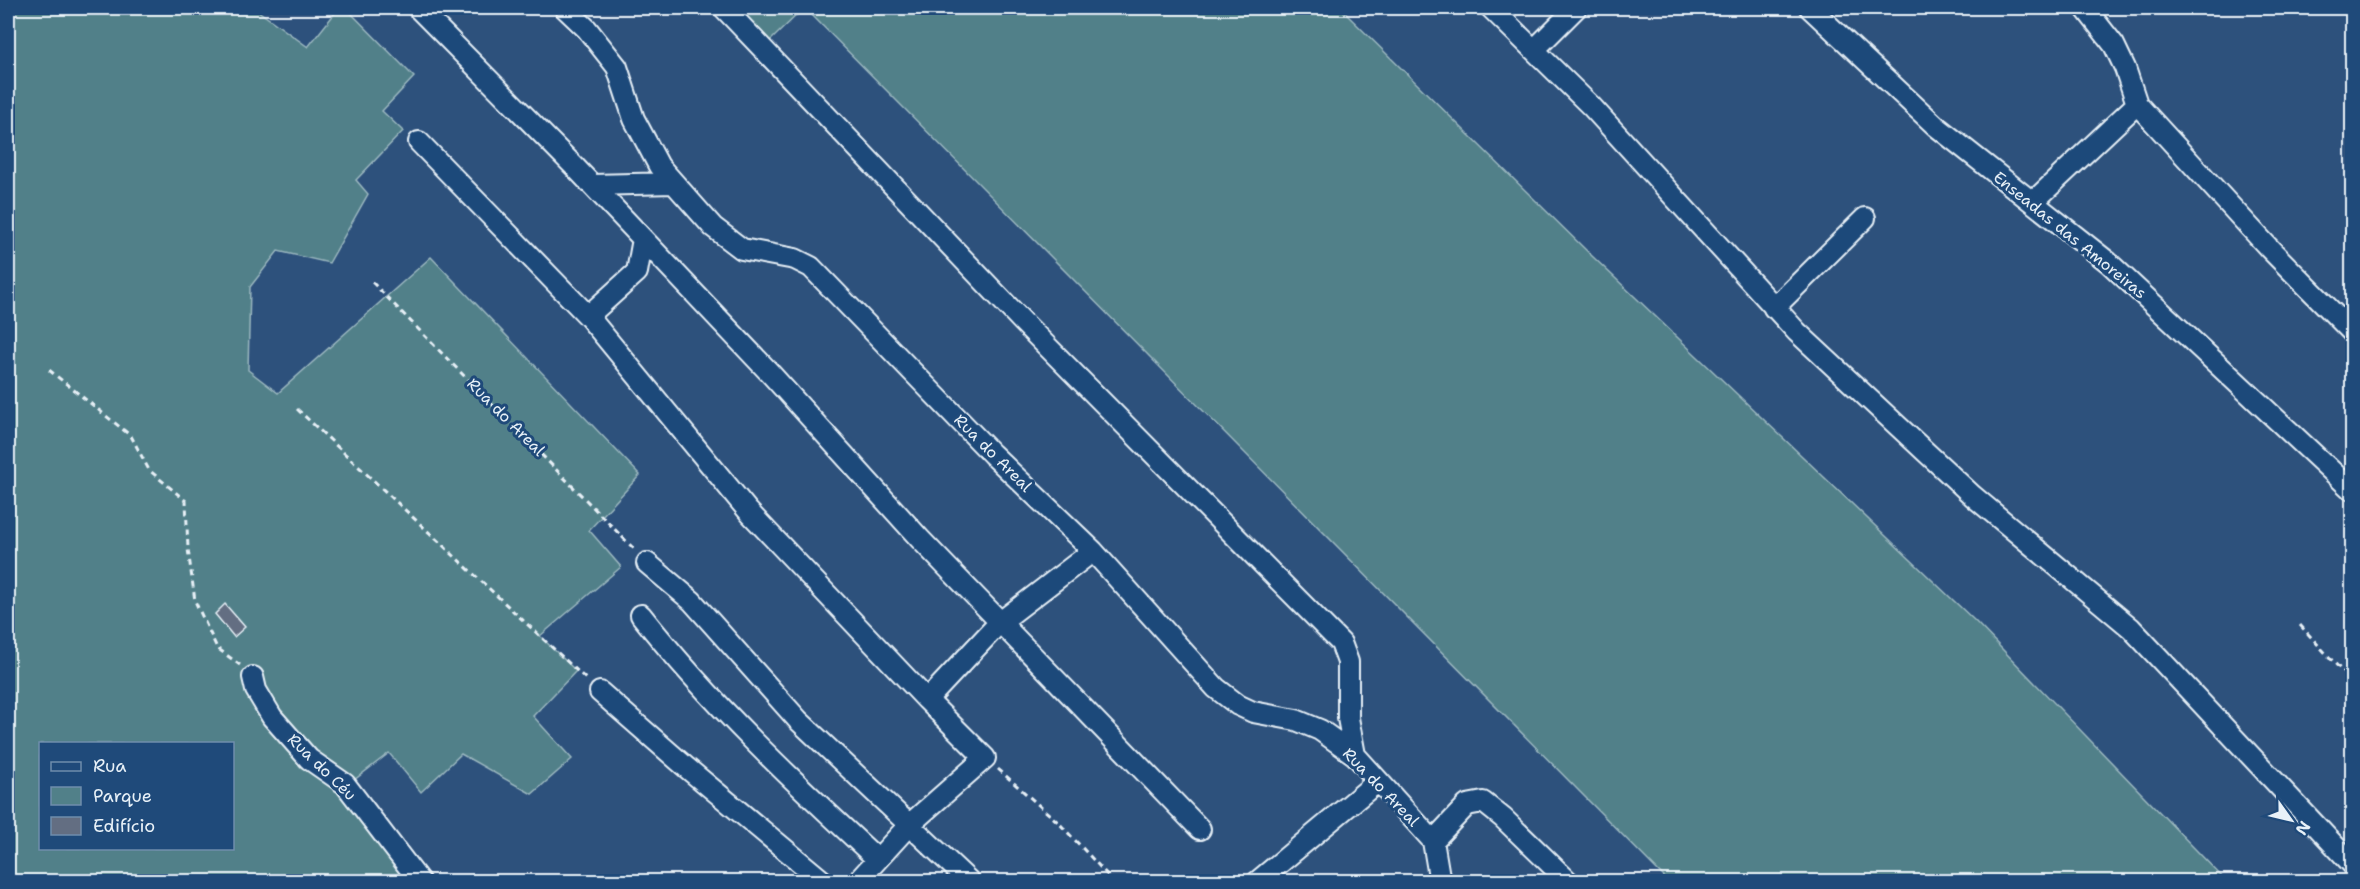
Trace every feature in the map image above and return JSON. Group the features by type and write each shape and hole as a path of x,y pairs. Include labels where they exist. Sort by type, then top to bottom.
{"street":[{"path":"418,8 643,238 999,623 1200,829"},
{"name":"Rua do Areal","path":"565,8 587,29 617,67 634,118 659,166 713,227 742,249 795,259 811,267 992,454 1093,551 1216,688 1231,700 1253,712 1308,724 1355,755 1432,841 1440,882"},
{"path":"724,8 1023,322 1341,643 1348,662 1348,718 1355,755"},
{"path":"1491,8 1535,50 1667,188 1774,308 1974,496 2131,628 2352,864"},
{"path":"1535,50 1576,8"},
{"name":"Enseadas das Amoreiras","path":"1810,8 1936,126 2108,262 2352,490"},
{"path":"2085,8 2114,45 2125,68 2137,104 2268,247 2352,332"},
{"path":"2033,202 2137,104"},
{"path":"418,142 588,316 749,512 985,758 909,825 857,882"},
{"path":"592,185 674,183"},
{"path":"1774,308 1865,218"},
{"path":"588,316 637,272 643,238"},
{"path":"927,700 999,623 1093,551"},
{"path":"647,563 692,601 798,720 970,882"},
{"path":"641,615 683,669 776,765 878,859"},
{"name":"Rua do Céu","path":"253,677 256,690 272,717 309,759 345,784 420,882"},
{"path":"600,692 824,882"},
{"path":"1257,882 1377,782"},
{"path":"1432,841 1467,805 1483,802 1503,818 1569,882"}],"path":[{"name":"Rua do Areal","path":"372,282 523,433 647,563"},
{"path":"49,370 131,436 149,470 186,501 188,549 195,601 217,648 253,677"},
{"path":"297,409 600,692"},
{"path":"2300,626 2352,682"},
{"path":"985,758 1059,823 1114,882"}],"green space":[{"path":"8,8 254,8 308,47 339,8 346,8 414,77 382,111 403,131 356,180 368,194 329,263 278,251 250,287 248,370 278,393 431,257 640,475 589,530 621,567 540,636 576,671 533,716 572,759 532,794 461,754 421,792 389,753 340,791 408,881 8,881"},
{"path":"738,8 804,8 770,41"},
{"path":"805,8 1340,8 1592,256 1975,621 2226,881 1668,881"}],"building":[{"path":"225,604 245,627 234,637 215,614"}]}
